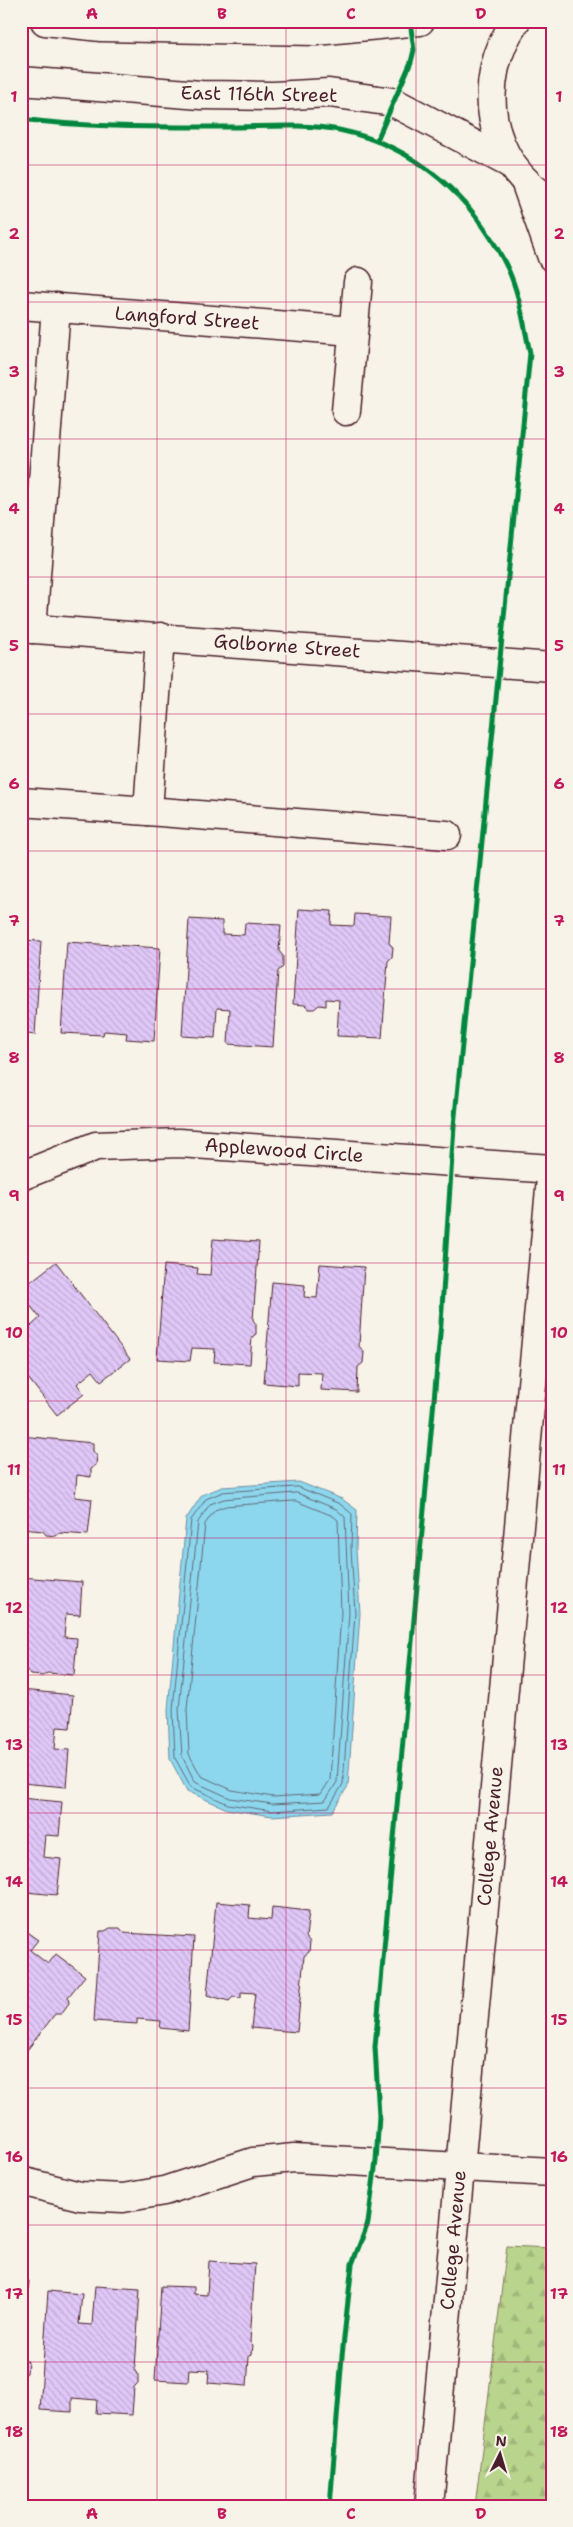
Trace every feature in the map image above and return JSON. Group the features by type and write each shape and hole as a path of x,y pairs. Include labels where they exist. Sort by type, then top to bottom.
{"main road":[{"path":"45,21 102,26 316,31 420,21"},
{"path":"516,21 506,34 497,55 492,77 490,100 493,122 500,144 518,172 552,256"},
{"name":"East 116th Street","path":"21,81 201,95 273,96 329,93 394,102 518,172 552,201"},
{"path":"346,411 358,282"},
{"name":"Langford Street","path":"21,305 353,331"},
{"path":"27,629 56,307"},
{"name":"Golborne Street","path":"27,629 160,637 552,667"},
{"path":"148,811 160,637"},
{"path":"21,802 446,835"},
{"name":"Applewood Circle","path":"21,1176 96,1146 179,1143 552,1168"},
{"name":"College Avenue","path":"429,2506 552,1168"},
{"path":"21,2181 80,2196 123,2198 164,2190 253,2162 294,2158 459,2165 552,2172"}],"green space":[{"path":"507,2246 552,2248 552,2506 475,2506"}],"water":[{"path":"299,1482 342,1499 357,1510 356,1549 360,1613 348,1786 332,1812 272,1816 227,1809 187,1791 170,1759 168,1709 186,1519 202,1495 222,1487"}],"building":[{"path":"299,909 332,911 331,925 354,926 355,914 391,916 389,943 393,947 392,957 388,961 382,1038 337,1036 339,1000 326,999 326,1006 319,1005 314,1009 309,1009 305,1005 293,1004"},
{"path":"189,919 222,921 222,934 244,935 245,923 281,925 279,951 283,956 283,967 278,971 273,1047 228,1044 230,1009 217,1008 215,1038 182,1036"},
{"path":"21,940 41,941 35,1035 21,1033"},
{"path":"67,942 160,948 154,1041 126,1039 127,1033 104,1031 103,1035 61,1033"},
{"path":"213,1239 259,1242 253,1320 256,1324 256,1334 252,1337 250,1364 214,1362 215,1349 192,1348 190,1361 157,1359 164,1265 198,1268 197,1274 210,1275"},
{"path":"56,1262 130,1359 101,1381 93,1371 77,1384 84,1394 57,1415 21,1369 21,1324 26,1320 31,1326 40,1318 21,1294 21,1289"},
{"path":"320,1264 364,1267 359,1346 364,1352 363,1363 358,1367 357,1392 321,1390 322,1373 298,1372 298,1386 264,1383 272,1282 305,1285 304,1297 317,1298"},
{"path":"21,1436 93,1443 93,1451 97,1456 96,1465 91,1469 91,1477 77,1475 75,1497 92,1499 88,1535 60,1533 56,1536 46,1535 43,1531 21,1529"},
{"path":"21,1577 82,1582 80,1615 66,1614 64,1637 77,1638 74,1675 47,1673 43,1676 31,1675 28,1671 21,1670"},
{"path":"21,1690 73,1695 70,1728 57,1727 55,1749 69,1750 66,1787 21,1783"},
{"path":"21,1798 62,1802 59,1836 45,1835 43,1857 61,1859 57,1895 25,1892 21,1895"},
{"path":"216,1902 250,1905 249,1918 271,1920 272,1907 309,1911 306,1937 310,1942 309,1952 304,1956 297,2032 251,2028 255,1993 241,1992 241,1998 233,1997 229,2001 207,1995"},
{"path":"21,1928 38,1940 30,1950 48,1964 56,1954 85,1976 68,1997 69,2003 61,2014 55,2014 21,2058"},
{"path":"120,1928 124,1933 194,1937 188,2031 160,2028 161,2021 137,2019 137,2024 94,2021 100,1931"},
{"path":"209,2261 255,2264 250,2342 253,2345 252,2354 249,2357 247,2386 208,2383 209,2370 189,2369 188,2382 155,2380 161,2286 194,2287 194,2294 207,2295"},
{"path":"21,2281 29,2281 23,2356 28,2362 27,2373 22,2377 21,2386"},
{"path":"95,2286 140,2289 135,2370 138,2374 138,2383 134,2387 132,2415 96,2413 97,2400 72,2398 72,2412 40,2410 48,2291 82,2294 79,2324 92,2325"}],"cycle path":[{"path":"377,140 411,62 414,50 410,21"},
{"path":"21,119 123,126 282,126 325,128 367,138 394,148 418,162 440,179 460,198 494,243 516,289 530,353 454,1126 441,1323 375,2047 379,2116 376,2161 368,2223 352,2264 342,2356 330,2506"}]}
